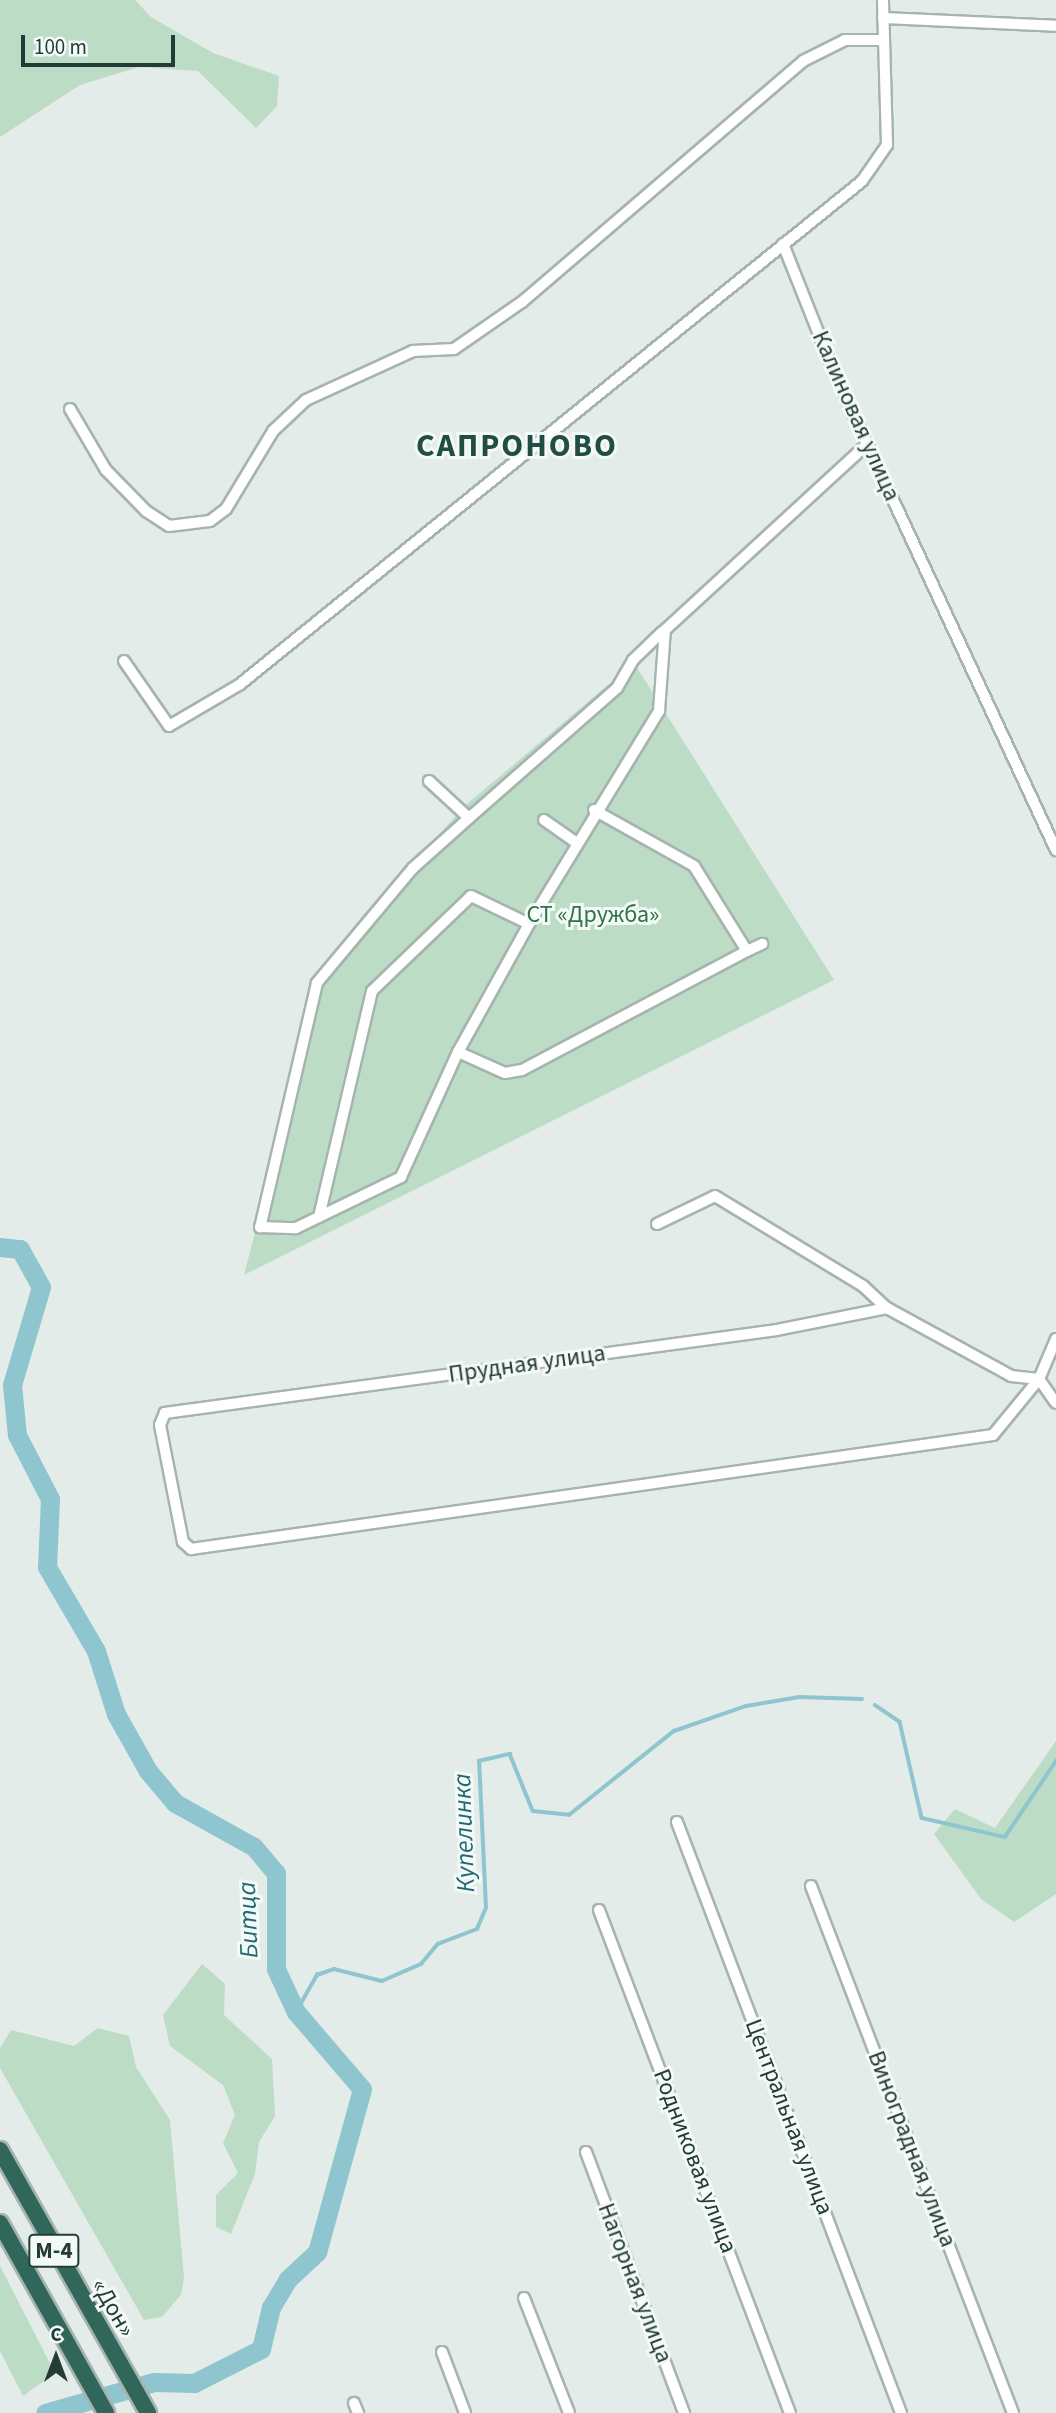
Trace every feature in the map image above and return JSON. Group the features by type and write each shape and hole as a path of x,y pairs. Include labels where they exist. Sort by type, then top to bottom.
{"highway":[{"name":"«Дон»","path":"0,2150 148,2413"},
{"name":"М-4","path":"0,2223 106,2413"}],"street":[{"path":"124,661 169,726 239,685 862,181 883,156 883,0"},
{"path":"883,18 1056,26"},
{"path":"70,409 106,470 146,511 169,526 210,521 226,509 273,431 306,400 413,351 454,349 522,302 803,61 845,40 884,40"},
{"name":"Калиновая улица","path":"783,244 867,444 1056,850"},
{"path":"665,630 659,710 594,810 458,1052 401,1177 286,1230 260,1227 311,999 330,964 390,893 469,818 617,688 633,660 665,630 867,444"},
{"path":"429,781 469,818"},
{"path":"594,810 694,866 747,951"},
{"path":"544,820 576,842"},
{"path":"318,1217 372,991 471,896 529,924"},
{"path":"458,1052 505,1073 522,1070 762,944"},
{"path":"657,1224 715,1196 863,1286 887,1308 1011,1376 1039,1379 1056,1403"},
{"name":"Прудная улица","path":"887,1308 777,1330 165,1413 159,1425 183,1542 191,1549 993,1435 1039,1379"},
{"path":"1039,1379 1056,1339"},
{"name":"Центральная улица","path":"677,1822 901,2413"},
{"name":"Виноградная улица","path":"811,1886 1013,2413"},
{"name":"Родниковая улица","path":"599,1910 790,2413"},
{"name":"Нагорная улица","path":"586,2152 684,2413"},
{"path":"524,2298 569,2413"},
{"path":"442,2352 465,2413"}],"green space":[{"path":"0,0 135,0 151,17 213,53 279,76 277,106 256,128 198,71 139,67 80,85 0,137"},
{"name":"СТ «Дружба»","path":"634,663 834,980 244,1275 319,986 402,874 467,804"},
{"path":"1056,1741 1056,1894 1014,1922 981,1899 934,1834 955,1809 995,1828"},
{"path":"202,1964 225,1984 224,2015 272,2059 275,2116 259,2142 255,2174 231,2234 216,2227 216,2195 238,2173 223,2143 235,2115 223,2085 170,2046 163,2015"},
{"path":"98,2028 129,2036 136,2067 170,2120 184,2278 181,2295 162,2317 144,2320 0,2068 0,2048 11,2030 74,2046"},
{"path":"0,2266 55,2373 23,2396 0,2351"}],"waterway":[{"name":"Битца","path":"0,1247 20,1249 41,1287 12,1385 17,1435 50,1499 47,1567 96,1651 116,1714 148,1771 175,1803 254,1847 276,1873 276,1969 296,2012 362,2089 317,2252 288,2279 271,2307 261,2349 194,2383 154,2382 45,2413"},
{"name":"Купелинка","path":"296,2012 317,1975 334,1969 382,1981 421,1964 438,1944 477,1929 486,1908 479,1761 510,1754 533,1811 569,1815 674,1731 746,1706 799,1697 862,1699"},
{"name":"Купелинка","path":"875,1705 900,1722 922,1818 1005,1837 1056,1761"}],"district":[{"name":"САПРОНОВО","path":"517,446"}]}
